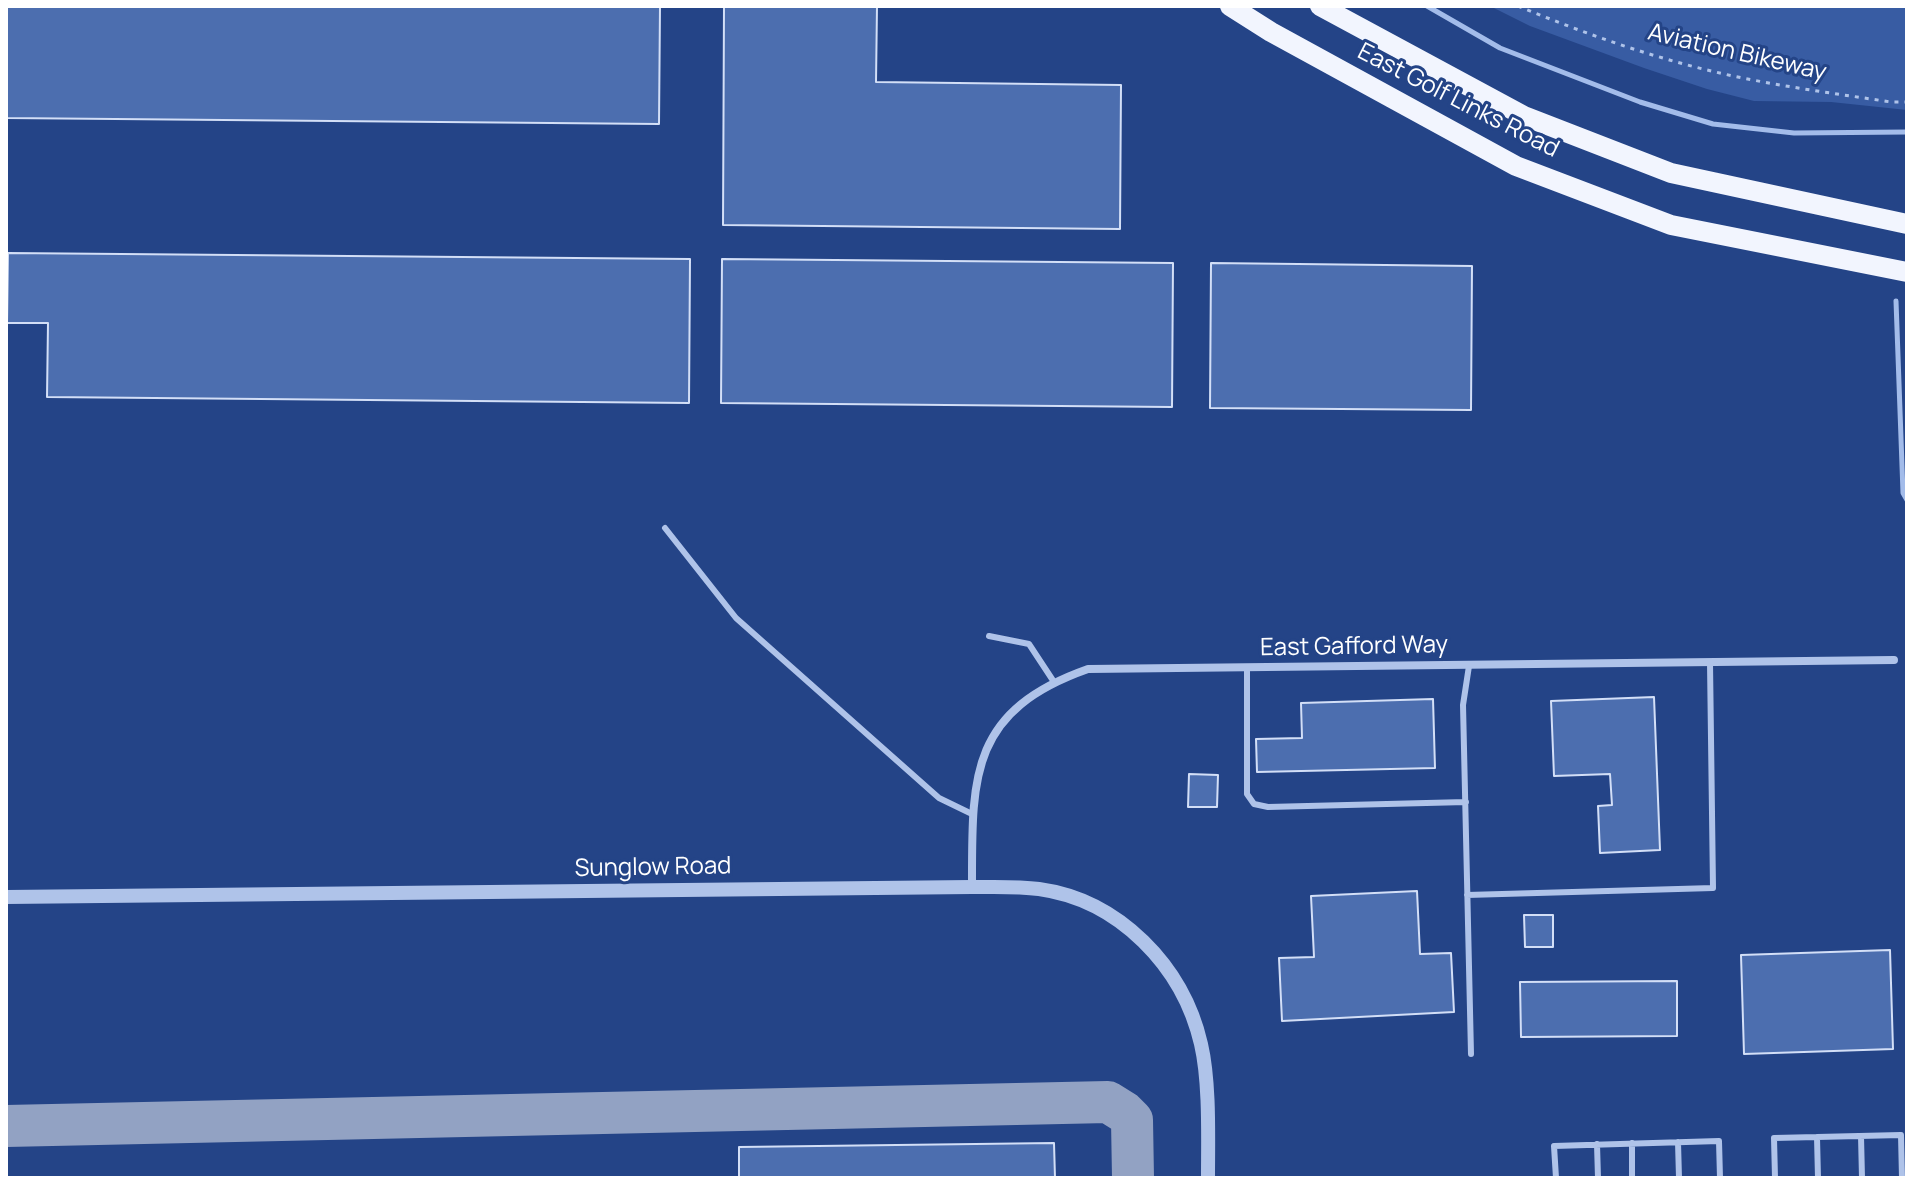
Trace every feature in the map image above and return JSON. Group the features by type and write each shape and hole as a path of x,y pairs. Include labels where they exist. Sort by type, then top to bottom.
{"main road":[{"name":"East Golf Links Road","path":"1230,6 1271,32 1516,166 1671,225 1907,272"},
{"name":"East Golf Links Road","path":"1320,6 1524,116 1671,173 1907,224"}],"street":[{"name":"East Gafford Way","path":"972,887 972,814 979,769 999,728 1031,695 1088,669 1894,660"},
{"name":"Sunglow Road","path":"6,897 972,887 1040,889 1072,896 1101,908 1124,923 1148,944 1174,979 1196,1025 1204,1067 1208,1178"}],"lane":[{"path":"665,528 736,618 939,798 972,814"},
{"path":"989,636 1029,644 1054,682"},
{"path":"1467,895 1713,888 1710,663"},
{"path":"1469,666 1463,705 1471,1054"},
{"path":"1247,668 1247,794 1254,804 1268,807 1466,802"},
{"path":"1775,1178 1774,1138 1901,1135 1902,1178"},
{"path":"1861,1136 1862,1178"},
{"path":"1817,1137 1818,1178"},
{"path":"1556,1178 1554,1146 1719,1141 1720,1178"},
{"path":"1678,1142 1679,1178"},
{"path":"1632,1143 1632,1178"},
{"path":"1597,1144 1598,1178"}],"path":[{"name":"Aviation Bikeway","path":"1518,6 1581,32 1733,76 1860,98 1907,102"}],"shaded area":[{"path":"1490,6 1907,6 1907,110 1831,102 1754,101 1644,68 1530,26"}],"building":[{"path":"6,6 660,6 659,124 6,118"},
{"path":"724,6 877,6 876,82 1121,85 1120,229 723,225"},
{"path":"8,253 690,259 689,403 47,397 48,323 7,323"},
{"path":"722,259 1173,263 1172,407 721,403"},
{"path":"1211,263 1472,266 1471,410 1210,408"},
{"path":"1654,697 1660,850 1600,853 1598,806 1612,805 1610,774 1554,776 1551,701"},
{"path":"1433,699 1435,768 1257,772 1256,739 1302,738 1301,703"},
{"path":"1189,774 1218,775 1217,807 1188,807"},
{"path":"1417,891 1420,954 1451,953 1454,1012 1282,1021 1279,958 1314,957 1311,896"},
{"path":"1524,915 1553,915 1553,947 1525,947"},
{"path":"1890,950 1893,1049 1744,1054 1741,955"},
{"path":"1677,981 1677,1036 1521,1037 1520,982"},
{"path":"1054,1143 1055,1178 739,1178 739,1147"}],"waterway":[{"path":"1427,6 1500,48 1640,102 1713,124 1794,133 1907,132"},
{"path":"1896,301 1903,493 1907,500"}],"taxiway":[{"path":"6,1126 1108,1102 1132,1120 1133,1178"}]}
